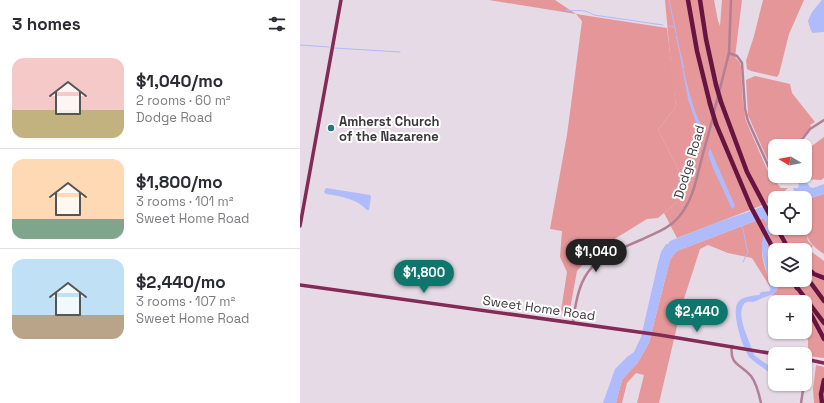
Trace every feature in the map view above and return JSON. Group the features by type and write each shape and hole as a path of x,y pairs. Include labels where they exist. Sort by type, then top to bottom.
{"highway":[{"path":"700,0 706,39 721,102 748,172 768,212"},
{"path":"704,0 704,20"},
{"path":"688,2 697,51 716,124 749,203 770,243"},
{"path":"812,272 824,278"},
{"path":"812,285 824,301"},
{"path":"797,287 824,322"},
{"path":"812,317 824,340"},
{"path":"822,403 821,394 824,380"},
{"path":"824,396 824,401"}],"main road":[{"path":"300,226 341,0"},
{"name":"Sweet Home Road","path":"300,286 573,322 768,353"},
{"path":"812,361 824,363"}],"street":[{"name":"Dodge Road","path":"573,322 576,298 580,286 594,265 610,253 666,228 677,219 688,204 694,188 729,53 731,0"},
{"path":"729,53 737,56 742,63 746,116 768,166"},
{"path":"802,139 810,129 824,120"},
{"path":"732,346 731,357 735,363 752,378 757,387 761,403"},
{"path":"801,403 803,391"}],"shaded area":[{"path":"489,0 555,0 576,14"},
{"path":"665,0 714,0 720,26 722,0 742,0 735,57 740,63 741,67 743,104 746,121 768,172 768,183 777,183 781,188 788,188 784,191 768,191 768,203 677,238 664,213 678,201 685,183 658,130 676,106"},
{"path":"763,0 804,0 789,34 777,77 747,69 746,61"},
{"path":"576,14 667,28 676,106 658,130 685,183 678,201 658,218 647,219 608,243 583,264 577,271 569,314 563,315 561,311 567,272 560,257 562,231 550,229 567,135 582,21"},
{"path":"755,76 790,84 792,93 815,122 810,125 811,127 801,139 768,139 768,161 748,115 746,80"},
{"path":"824,137 824,178 821,180 812,179 812,146"},
{"path":"824,194 824,254 811,243 807,237 807,235 812,235 812,198"},
{"path":"763,218 768,224 764,236 762,253 764,265 768,275 768,284 752,258 728,253 708,245 700,249 682,305 659,403 637,403 644,375 636,373 627,383 622,403 616,403 622,380 638,362 649,343 670,260 677,251"},
{"path":"770,235 807,235 810,243 768,243 768,251 767,245"},
{"path":"812,252 824,261 824,358 812,356 812,347 808,347 807,339 812,339 812,295 772,295 778,287 812,287"},
{"path":"816,365 824,367 824,403 814,403 813,389"}],"water":[{"path":"822,0 824,0 824,32 813,33 808,21 812,12"},
{"path":"673,18 689,90 702,130 702,140 688,99"},
{"path":"710,148 735,206 732,209 713,168 708,154"},
{"path":"798,183 807,183 813,188 824,184 824,194 812,198 812,191 794,191 793,188 798,188"},
{"path":"326,188 370,195 369,210 348,199 326,194 324,192"},
{"path":"768,205 768,235 771,235 767,244 768,276 762,252 762,241 767,224 763,218 677,251 670,260 649,343 638,362 622,380 616,403 603,403 615,369 634,352 641,337 658,263 661,252 666,244 670,241 718,222"},
{"path":"778,287 773,294 755,302 745,303 741,315 744,330 754,355 768,365 768,372 753,361 747,354 741,340 737,324 736,309 737,304 741,299 759,295 761,292 770,291 770,288"}],"waterway":[{"path":"669,0 676,33"},
{"path":"566,10 583,11 594,15 663,25"},
{"path":"669,26 674,27"},
{"path":"676,36 684,68"},
{"path":"300,45 329,47"},
{"path":"334,48 400,52"},
{"path":"742,226 748,252 743,262"}],"place":[{"name":"Amherst Church of the Nazarene","path":"331,128"}]}
